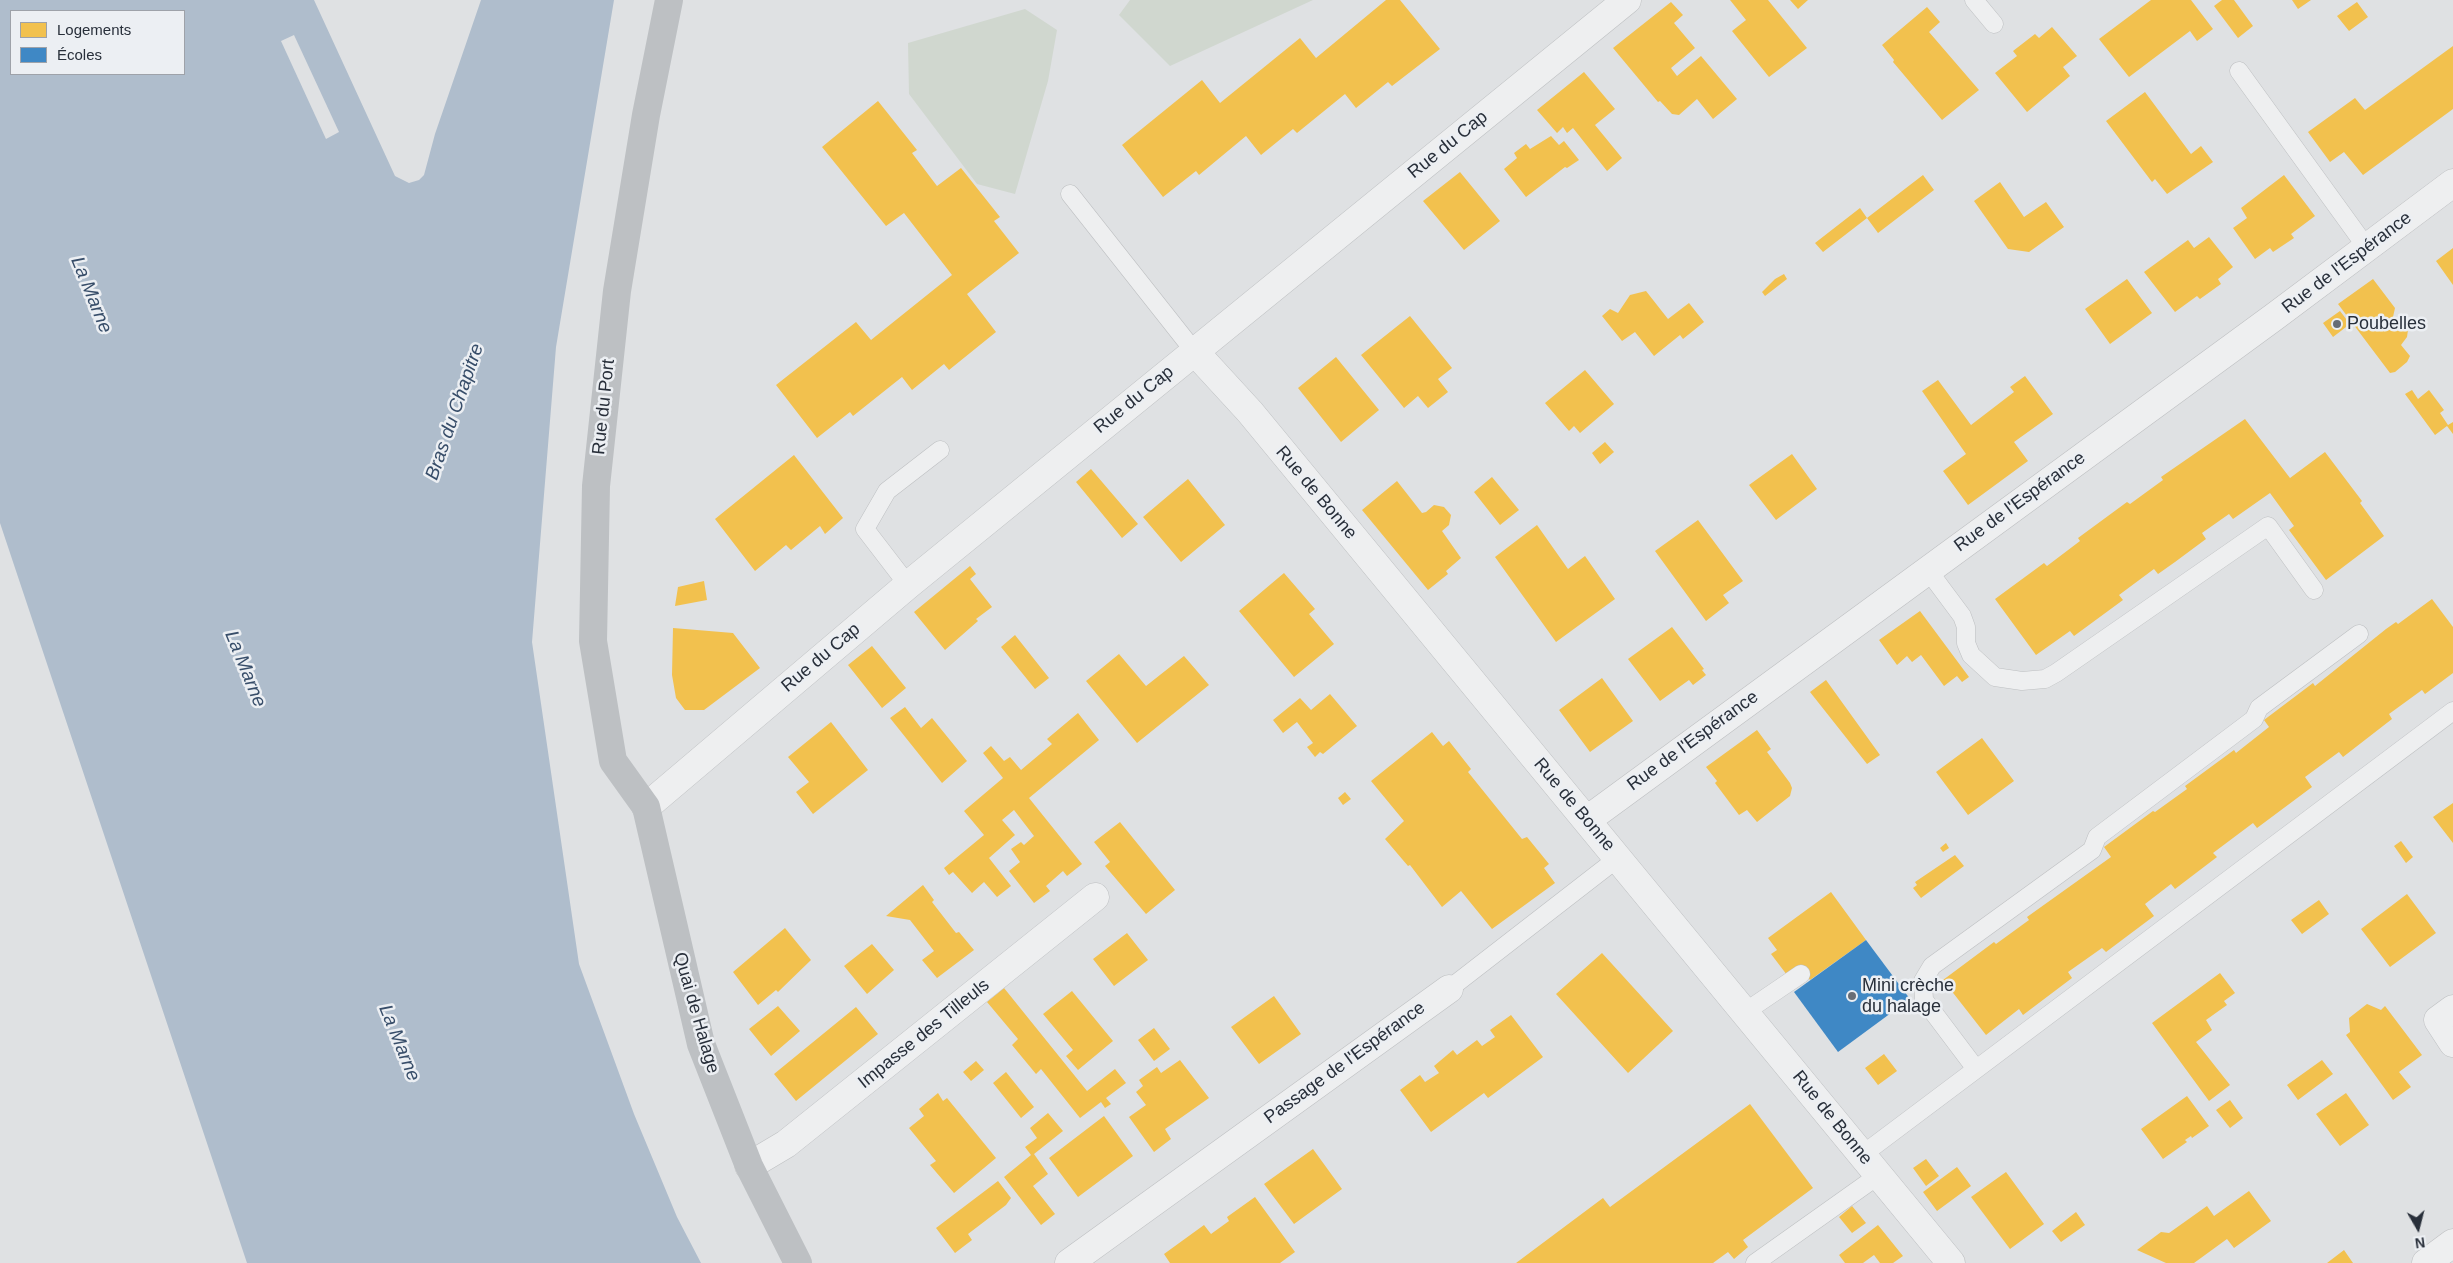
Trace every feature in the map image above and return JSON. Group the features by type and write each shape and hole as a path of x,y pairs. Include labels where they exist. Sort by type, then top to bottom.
{"street":[{"name":"Rue du Port","path":"646,807 613,761 593,641 596,486 617,292 646,115 669,0"},
{"name":"Rue du Cap","path":"646,807 908,585 1626,0"},
{"name":"Rue de l'Espérance","path":"1587,820 2453,184"},
{"name":"Rue de Bonne","path":"1194,351 1250,412 1951,1263"},
{"name":"Quai de Halage","path":"646,807 701,1044 749,1166 798,1263"},
{"name":"Impasse des Tilleuls","path":"749,1166 792,1139 1095,897"},
{"name":"Passage de l'Espérance","path":"1069,1263 1448,989"},
{"path":"2453,1009 2438,1020 2453,1043"},
{"path":"2426,1263 2453,1243"}],"lane":[{"path":"1974,0 1994,24"},
{"path":"2238,71 2367,248"},
{"path":"1070,194 1194,351"},
{"path":"908,585 865,529 887,491 940,450"},
{"path":"1927,569 1962,616 1966,628 1966,643 1971,655 1995,677 2022,682 2046,679 2056,673 2268,526 2314,590"},
{"path":"1976,1069 1924,1000 1923,981 1932,966 2092,850 2097,837 2254,719 2259,708 2359,634"},
{"path":"1756,1263 1870,1165 1976,1069 2453,711"},
{"name":"Passage de l'Espérance","path":"1448,989 1618,858"},
{"path":"1745,1012 1802,974"}],"shaded area":[{"path":"1130,0 1313,0 1170,66 1119,15"},
{"path":"1025,9 1057,30 1048,81 1015,194 977,184 909,94 908,43"}],"water":[{"path":"0,0 314,0 395,176 409,183 419,180 424,175 435,134 481,0 614,0 556,347 532,642 579,964 634,1114 677,1217 701,1263 247,1263 0,523"}],"pier":[{"path":"294,35 339,132 326,139 281,41"}],"building: Logements":[{"path":"1386,0 1400,0 1440,49 1392,86 1388,82 1356,108 1345,94 1297,133 1293,129 1261,155 1246,136 1199,175 1196,171 1163,197 1122,145 1202,80 1220,103 1300,38 1316,58"},
{"path":"1730,0 1768,0 1807,48 1769,77 1732,31 1746,20"},
{"path":"1790,0 1808,0 1798,9"},
{"path":"2151,0 2191,0 2213,29 2197,41 2190,31 2129,77 2099,39"},
{"path":"2222,0 2234,0 2253,26 2238,38 2214,6"},
{"path":"2292,0 2311,0 2298,9"},
{"path":"1671,2 1683,15 1674,23 1695,48 1671,68 1677,76 1701,56 1737,99 1713,119 1697,99 1679,115 1672,114 1660,101 1658,102 1613,48"},
{"path":"2357,2 2368,17 2349,31 2337,16"},
{"path":"1927,7 1940,22 1929,32 1979,90 1942,120 1893,62 1894,60 1882,45"},
{"path":"2052,27 2077,56 2063,67 2070,76 2027,112 1995,73 2017,56 2013,51 2035,34 2039,38"},
{"path":"2453,46 2453,109 2363,175 2344,152 2330,162 2308,132 2355,98 2365,110"},
{"path":"1584,72 1615,109 1595,125 1622,158 1607,171 1573,128 1567,133 1563,127 1557,133 1537,110"},
{"path":"2145,92 2191,154 2201,146 2213,162 2167,194 2155,179 2152,182 2106,121"},
{"path":"878,101 917,150 912,153 937,186 961,168 1000,217 994,221 1019,253 967,294 996,332 949,370 944,364 912,390 902,377 853,416 850,412 817,438 776,385 856,322 871,340 952,275 904,213 886,226 822,147"},
{"path":"1551,136 1559,145 1564,141 1579,160 1567,168 1565,167 1526,197 1504,169 1517,158 1514,153 1526,144 1530,149"},
{"path":"1460,172 1500,221 1464,250 1423,201"},
{"path":"1923,175 1934,190 1878,233 1867,218"},
{"path":"2284,175 2315,216 2291,234 2294,238 2273,252 2270,248 2255,259 2233,228 2247,218 2241,208"},
{"path":"2000,182 2024,217 2046,202 2064,227 2029,252 2008,249 1974,201"},
{"path":"1860,208 1867,218 1823,252 1815,243"},
{"path":"2209,237 2233,267 2218,279 2221,284 2200,299 2197,296 2175,312 2144,272 2188,240 2194,248"},
{"path":"2453,248 2453,285 2436,261"},
{"path":"1784,274 1787,279 1765,296 1762,292 1775,279"},
{"path":"2127,279 2152,313 2110,344 2085,309"},
{"path":"2373,279 2395,308 2393,317 2408,330 2407,337 2401,345 2410,356 2407,362 2395,372 2390,373 2338,304"},
{"path":"1646,291 1668,319 1689,303 1704,322 1683,339 1680,335 1654,356 1635,332 1622,341 1602,316 1610,309 1618,313 1630,295"},
{"name":"Poubelles","path":"2340,311 2350,324 2333,337 2323,323"},
{"path":"1410,316 1452,368 1438,379 1448,392 1428,408 1418,396 1404,408 1361,355"},
{"path":"1336,357 1379,410 1341,442 1298,388"},
{"path":"1585,370 1614,404 1580,433 1574,426 1569,431 1545,403"},
{"path":"2025,376 2053,414 2014,442 2028,461 1968,505 1943,471 1966,454 1922,391 1938,380 1971,425 2014,392 2010,387"},
{"path":"2412,390 2418,399 2429,390 2444,410 2440,413 2448,425 2453,422 2453,434 2447,426 2435,435 2405,394"},
{"path":"2245,419 2290,478 2325,452 2362,501 2360,503 2384,536 2326,580 2289,530 2294,526 2270,493 2233,519 2229,514 2202,533 2206,539 2158,574 2154,569 2119,595 2123,600 2074,636 2070,631 2036,655 1995,599 2044,563 2047,566 2080,541 2078,538 2127,502 2130,504 2163,480 2161,477"},
{"path":"1605,442 1614,452 1600,464 1592,453"},
{"path":"1792,454 1817,489 1776,520 1749,485"},
{"path":"794,455 843,518 825,534 820,526 791,550 786,545 755,571 715,519"},
{"path":"1091,469 1138,524 1122,538 1076,482"},
{"path":"1492,477 1519,510 1500,525 1474,492"},
{"path":"1188,479 1225,525 1181,562 1143,517"},
{"path":"1397,481 1422,513 1434,505 1444,507 1451,515 1449,525 1442,531 1461,558 1446,571 1448,574 1428,590 1362,510"},
{"path":"1698,520 1743,581 1723,595 1729,603 1706,621 1655,551"},
{"path":"1537,525 1568,569 1585,556 1615,599 1556,642 1495,557"},
{"path":"970,566 976,574 970,579 992,607 976,619 978,621 945,650 914,612"},
{"path":"1284,573 1315,609 1309,614 1334,644 1294,677 1239,611"},
{"path":"704,581 707,600 675,606 678,587"},
{"path":"2432,599 2453,627 2453,673 2425,694 2422,690 2389,714 2392,719 2343,757 2339,752 2305,777 2312,787 2257,828 2253,823 2213,853 2217,857 2175,889 2171,884 2145,904 2154,916 2106,952 2102,948 2068,972 2072,978 2023,1015 2019,1009 1986,1035 1943,980 1994,942 1996,944 2029,920 2027,917 2111,857 2104,847 2187,789 2185,786 2234,750 2236,753 2269,727 2264,720 2313,683 2315,686 2386,629 2396,622 2398,624"},
{"path":"1920,611 1969,677 1962,682 1957,676 1944,686 1921,655 1912,662 1907,656 1897,665 1879,640"},
{"path":"1672,627 1704,669 1702,670 1706,675 1693,685 1689,680 1660,701 1628,659"},
{"path":"673,628 733,633 760,668 704,710 685,710 676,698 672,675"},
{"path":"1015,635 1049,678 1035,689 1001,647"},
{"path":"872,646 906,688 882,708 848,665"},
{"path":"1119,654 1146,686 1184,656 1209,685 1137,743 1086,681"},
{"path":"1602,678 1633,721 1590,752 1559,710"},
{"path":"1826,680 1880,755 1867,764 1810,692"},
{"path":"1330,694 1357,726 1323,754 1320,752 1315,757 1307,747 1313,743 1297,722 1283,733 1273,720 1300,698 1311,710"},
{"path":"905,707 921,728 932,718 967,761 942,783 890,718"},
{"path":"1078,713 1099,740 1029,798 1082,864 1067,876 1063,871 1046,886 1050,891 1034,903 1009,871 1020,862 1011,849 1021,842 1024,845 1034,836 1014,810 1002,820 1015,835 989,858 1011,886 997,897 984,882 972,893 953,872 949,875 944,868 984,835 964,811 1003,778 983,753 991,746 1004,761 1010,757 1021,770 1052,744 1047,739"},
{"path":"831,722 868,770 813,814 796,792 809,782 788,757"},
{"path":"1757,730 1771,749 1767,752 1792,788 1790,796 1757,822 1747,810 1739,815 1715,783 1717,781 1706,767"},
{"path":"1432,732 1443,746 1449,741 1471,769 1468,772 1522,839 1527,837 1549,864 1544,868 1555,883 1492,929 1461,891 1442,907 1410,865 1408,866 1385,839 1404,821 1371,781"},
{"path":"1982,738 2014,781 1968,815 1936,772"},
{"path":"1345,792 1351,799 1343,805 1338,798"},
{"path":"2453,803 2453,843 2433,817"},
{"path":"1120,822 1175,890 1146,914 1105,866 1110,862 1094,842"},
{"path":"2401,841 2413,857 2406,863 2394,846"},
{"path":"1946,843 1949,848 1943,852 1940,848"},
{"path":"1955,855 1964,866 1921,898 1913,888 1917,885 1915,882"},
{"path":"923,885 934,900 932,902 956,933 959,932 974,950 937,978 922,960 934,951 910,920 886,916"},
{"path":"1831,892 1866,940 1810,980 1799,965 1787,975 1771,954 1777,950 1768,938"},
{"path":"2407,894 2436,933 2390,967 2361,929"},
{"path":"2319,900 2329,914 2302,934 2291,920"},
{"path":"785,928 811,960 778,992 776,990 758,1005 733,972"},
{"path":"1127,933 1148,960 1114,986 1093,959"},
{"path":"872,944 894,970 867,994 844,966"},
{"path":"1602,953 1673,1031 1628,1073 1556,994"},
{"path":"2220,973 2235,993 2224,1001 2227,1005 2206,1020 2212,1030 2196,1042 2230,1085 2209,1101 2152,1023"},
{"path":"1004,988 1087,1091 1115,1069 1126,1083 1106,1098 1111,1104 1105,1108 1101,1102 1080,1118 1041,1069 1036,1074 1012,1045 1018,1039 987,1002"},
{"path":"1072,991 1113,1041 1078,1070 1066,1056 1073,1050 1043,1014"},
{"path":"1274,996 1301,1034 1259,1064 1231,1027"},
{"path":"2367,1004 2381,1010 2385,1006 2422,1055 2399,1072 2411,1087 2393,1100 2346,1035 2350,1032 2349,1018"},
{"path":"778,1006 800,1031 771,1056 749,1029"},
{"path":"856,1007 878,1034 796,1101 774,1074"},
{"path":"1511,1015 1543,1057 1488,1098 1484,1093 1431,1132 1400,1090 1420,1075 1425,1082 1439,1073 1434,1066 1453,1050 1457,1055 1477,1040 1482,1046 1495,1037 1490,1030"},
{"path":"1154,1028 1170,1049 1154,1061 1138,1040"},
{"path":"1884,1054 1897,1071 1878,1085 1865,1068"},
{"path":"1180,1060 1209,1098 1165,1129 1171,1139 1154,1152 1129,1117 1146,1105 1136,1092 1143,1086 1139,1080 1157,1067 1161,1073"},
{"path":"2322,1060 2333,1074 2298,1100 2287,1085"},
{"path":"976,1061 984,1070 971,1081 963,1072"},
{"path":"1006,1072 1034,1107 1021,1118 993,1083"},
{"path":"938,1093 943,1101 947,1098 996,1158 954,1193 930,1165 936,1161 909,1128 924,1116 919,1109"},
{"path":"2346,1093 2369,1125 2340,1146 2316,1114"},
{"path":"2187,1096 2209,1126 2192,1138 2191,1136 2185,1140 2187,1142 2163,1159 2141,1129"},
{"path":"2230,1100 2243,1118 2230,1128 2216,1110"},
{"path":"1750,1104 1813,1188 1743,1240 1748,1247 1734,1259 1728,1252 1713,1263 1516,1263 1603,1198 1610,1207"},
{"path":"1048,1113 1063,1131 1034,1154 1048,1174 1033,1186 1055,1214 1041,1225 1004,1177 1031,1155 1025,1147 1037,1138 1030,1128"},
{"path":"1104,1116 1133,1156 1078,1197 1049,1158"},
{"path":"1313,1149 1342,1189 1294,1224 1264,1184"},
{"path":"1926,1159 1939,1176 1926,1186 1913,1168"},
{"path":"1957,1167 1971,1186 1937,1211 1923,1192"},
{"path":"2006,1172 2044,1224 2010,1249 1971,1197"},
{"path":"998,1181 1011,1198 1006,1205 968,1234 972,1240 955,1253 936,1228"},
{"path":"2249,1191 2271,1221 2234,1248 2227,1239 2194,1263 2166,1263 2137,1250 2161,1232 2169,1233 2207,1206 2214,1216"},
{"path":"1255,1197 1295,1252 1280,1263 1170,1263 1164,1254 1204,1225 1211,1234 1229,1221 1227,1217"},
{"path":"1852,1206 1866,1223 1852,1233 1839,1217"},
{"path":"2076,1212 2085,1225 2061,1242 2052,1231"},
{"path":"1878,1225 1903,1256 1893,1263 1880,1263 1874,1255 1863,1263 1845,1263 1839,1255"},
{"path":"2344,1250 2353,1263 2327,1263"}],"building: Écoles":[{"name":"Mini crèche du halage","path":"1866,940 1910,999 1838,1052 1794,992"}],"place":[{"name":"Poubelles","path":"2337,324"},
{"name":"Mini crèche du halage","path":"1852,996"}],"water label":[{"name":"La Marne","path":"91,295"},
{"name":"Bras du Chapitre","path":"455,412"},
{"name":"La Marne","path":"245,669"},
{"name":"La Marne","path":"399,1043"}]}
